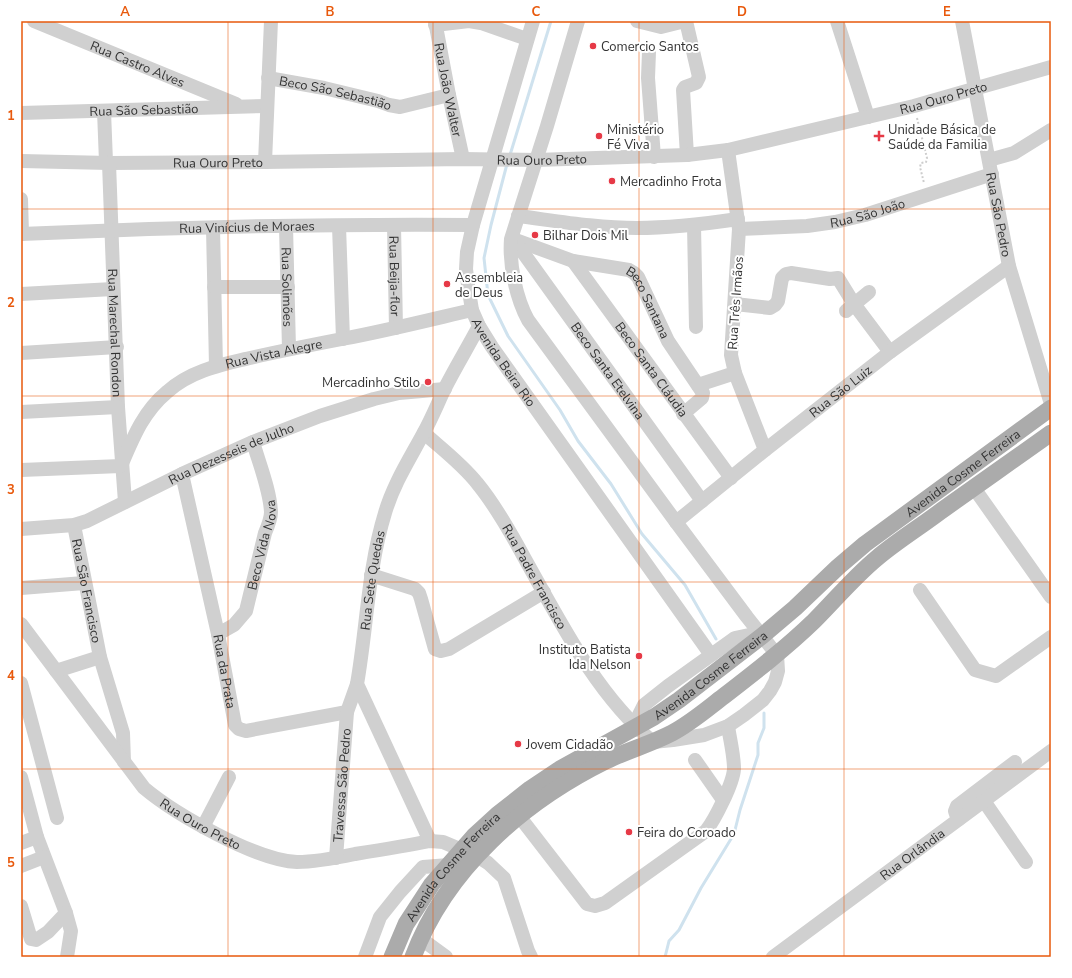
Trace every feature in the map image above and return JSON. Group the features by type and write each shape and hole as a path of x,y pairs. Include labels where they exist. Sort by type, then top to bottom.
{"main road":[{"name":"Avenida Cosme Ferreira","path":"413,957 420,938 438,907 461,874 474,836 497,815 530,789 560,769 636,728 680,700 762,636 865,544 1051,408"},
{"name":"Avenida Cosme Ferreira","path":"392,957 406,924 432,884 449,865 494,837 519,816 584,773 625,752 653,742 692,720 777,655 850,583 893,546 1051,433"}],"street":[{"name":"Rua Castro Alves","path":"34,21 242,106"},
{"path":"265,162 271,21"},
{"name":"Avenida Beira Rio","path":"532,21 498,160 473,225 466,269 472,310 479,326 497,354 711,655"},
{"path":"578,21 550,119 532,160 513,239 512,264 520,304 528,320 676,522 777,655 778,671 775,682 770,691 753,709 728,726 716,731 691,738 653,742"},
{"path":"637,21 661,27 670,23 685,21 699,77 696,83 685,87 683,90 687,154"},
{"path":"836,21 868,117"},
{"name":"Rua São Pedro","path":"962,21 1009,266 1051,404"},
{"path":"435,23 481,23 527,39"},
{"name":"Rua João Walter","path":"435,23 463,159"},
{"path":"649,52 648,78 654,157"},
{"name":"Rua Ouro Preto","path":"21,161 265,162 463,159 532,160 654,157 687,154 728,150 914,106 1051,66"},
{"name":"Beco São Sebastião","path":"268,78 324,88 389,105 400,106 449,95"},
{"name":"Rua São Sebastião","path":"21,113 267,106"},
{"name":"Rua Marechal Rondon","path":"104,111 117,348 121,466 125,502"},
{"path":"989,160 1014,153 1051,130"},
{"name":"Rua Três Irmãos","path":"728,150 738,224 732,355 734,373 765,450"},
{"name":"Rua São João","path":"518,216 611,227 638,228 738,224 807,226 835,222 865,215 928,196 992,174"},
{"path":"21,198 22,234"},
{"name":"Rua Beija-flor","path":"394,225 396,328"},
{"name":"Rua Vinícius de Moraes","path":"22,234 111,230 286,226 473,225"},
{"path":"694,225 696,326"},
{"name":"Rua Solimões","path":"286,226 289,349"},
{"path":"339,226 343,339"},
{"path":"213,228 216,366"},
{"name":"Beco Santana","path":"513,239 573,261 629,270 638,277 668,341 698,385"},
{"name":"Beco Santa Etelvina","path":"513,239 702,501"},
{"name":"Beco Santa Cláudia","path":"573,261 731,478"},
{"name":"Rua São Luiz","path":"676,522 890,352 1009,266"},
{"path":"735,304 770,308 778,301 782,278 786,274 791,273 830,279 838,278 850,308 890,352"},
{"path":"214,288 288,287"},
{"path":"21,294 113,289"},
{"path":"850,308 869,292"},
{"name":"Rua Vista Alegre","path":"121,466 134,435 154,404 167,391 198,372 216,366 289,349 396,328 472,310"},
{"name":"Rua Sete Quedas","path":"357,684 366,610 385,513 393,491 408,460 424,433 445,389 479,326"},
{"path":"21,353 117,348"},
{"path":"683,414 702,398 703,393 698,385 734,373"},
{"name":"Rua Dezesseis de Julho","path":"21,529 74,525 87,521 182,474 253,442 320,416 374,399 399,393 445,389"},
{"path":"21,412 118,407"},
{"name":"Rua Padre Francisco","path":"424,433 477,482 506,526 592,674 636,728 653,742"},
{"name":"Beco Vida Nova","path":"218,634 234,625 246,611 271,513 270,502 253,442"},
{"path":"21,470 121,466"},
{"name":"Rua da Prata","path":"182,474 218,634 236,725 240,729 246,731 348,712"},
{"path":"974,488 1051,597"},
{"name":"Rua São Francisco","path":"74,525 84,583 100,657 123,733 124,762"},
{"path":"372,575 415,589 419,593 435,649 441,651 448,649 544,592"},
{"path":"21,588 84,583"},
{"path":"920,590 975,670 996,676 1051,636"},
{"name":"Rua Ouro Preto","path":"22,627 144,788 156,798 203,827 245,847 276,859 296,862 317,861 430,841 443,842 488,863 504,878 528,951 532,957"},
{"path":"636,728 638,717 644,705 711,655 735,638 762,636"},
{"name":"Rua São Francisco","path":"56,672 100,657"},
{"path":"21,683 57,818"},
{"path":"348,712 357,684"},
{"path":"357,684 430,841"},
{"name":"Travessa São Pedro","path":"336,858 348,712"},
{"path":"519,816 587,904 595,906 605,903 706,831 712,823 730,784 734,771 728,726"},
{"name":"Rua Orlândia","path":"782,954 1051,751"},
{"path":"695,760 722,800"},
{"path":"959,819 954,810 957,806 1015,762"},
{"path":"21,777 36,837 66,913 71,930 67,957"},
{"path":"203,827 230,777"},
{"path":"984,801 1026,862"},
{"path":"21,843 36,837"},
{"path":"21,866 44,856"},
{"path":"365,957 380,917 400,892 423,867 449,865"},
{"path":"21,906 31,939 36,940 48,932 66,913"},
{"path":"420,938 446,957"}],"path":[{"path":"914,106 927,158 926,162 921,163 920,167 928,196"}],"waterway":[{"path":"510,155 551,21"},
{"path":"507,164 484,258 488,295 508,336 560,410 578,441 611,484 642,534 685,585 716,639"},
{"path":"665,957 669,941 679,930 701,888 734,834 740,810 758,755 758,743 764,728 764,713"}],"place":[{"name":"Comercio Santos","path":"593,46"},
{"name":"Ministério Fé Viva","path":"599,136"},
{"name":"Unidade Básica de Saúde da Familia","path":"879,136"},
{"name":"Mercadinho Frota","path":"612,181"},
{"name":"Bilhar Dois Mil","path":"535,235"},
{"name":"Assembleia de Deus","path":"447,284"},
{"name":"Mercadinho Stilo","path":"428,382"},
{"name":"Instituto Batista Ida Nelson","path":"639,656"},
{"name":"Jovem Cidadão","path":"518,744"},
{"name":"Feira do Coroado","path":"629,832"}]}
